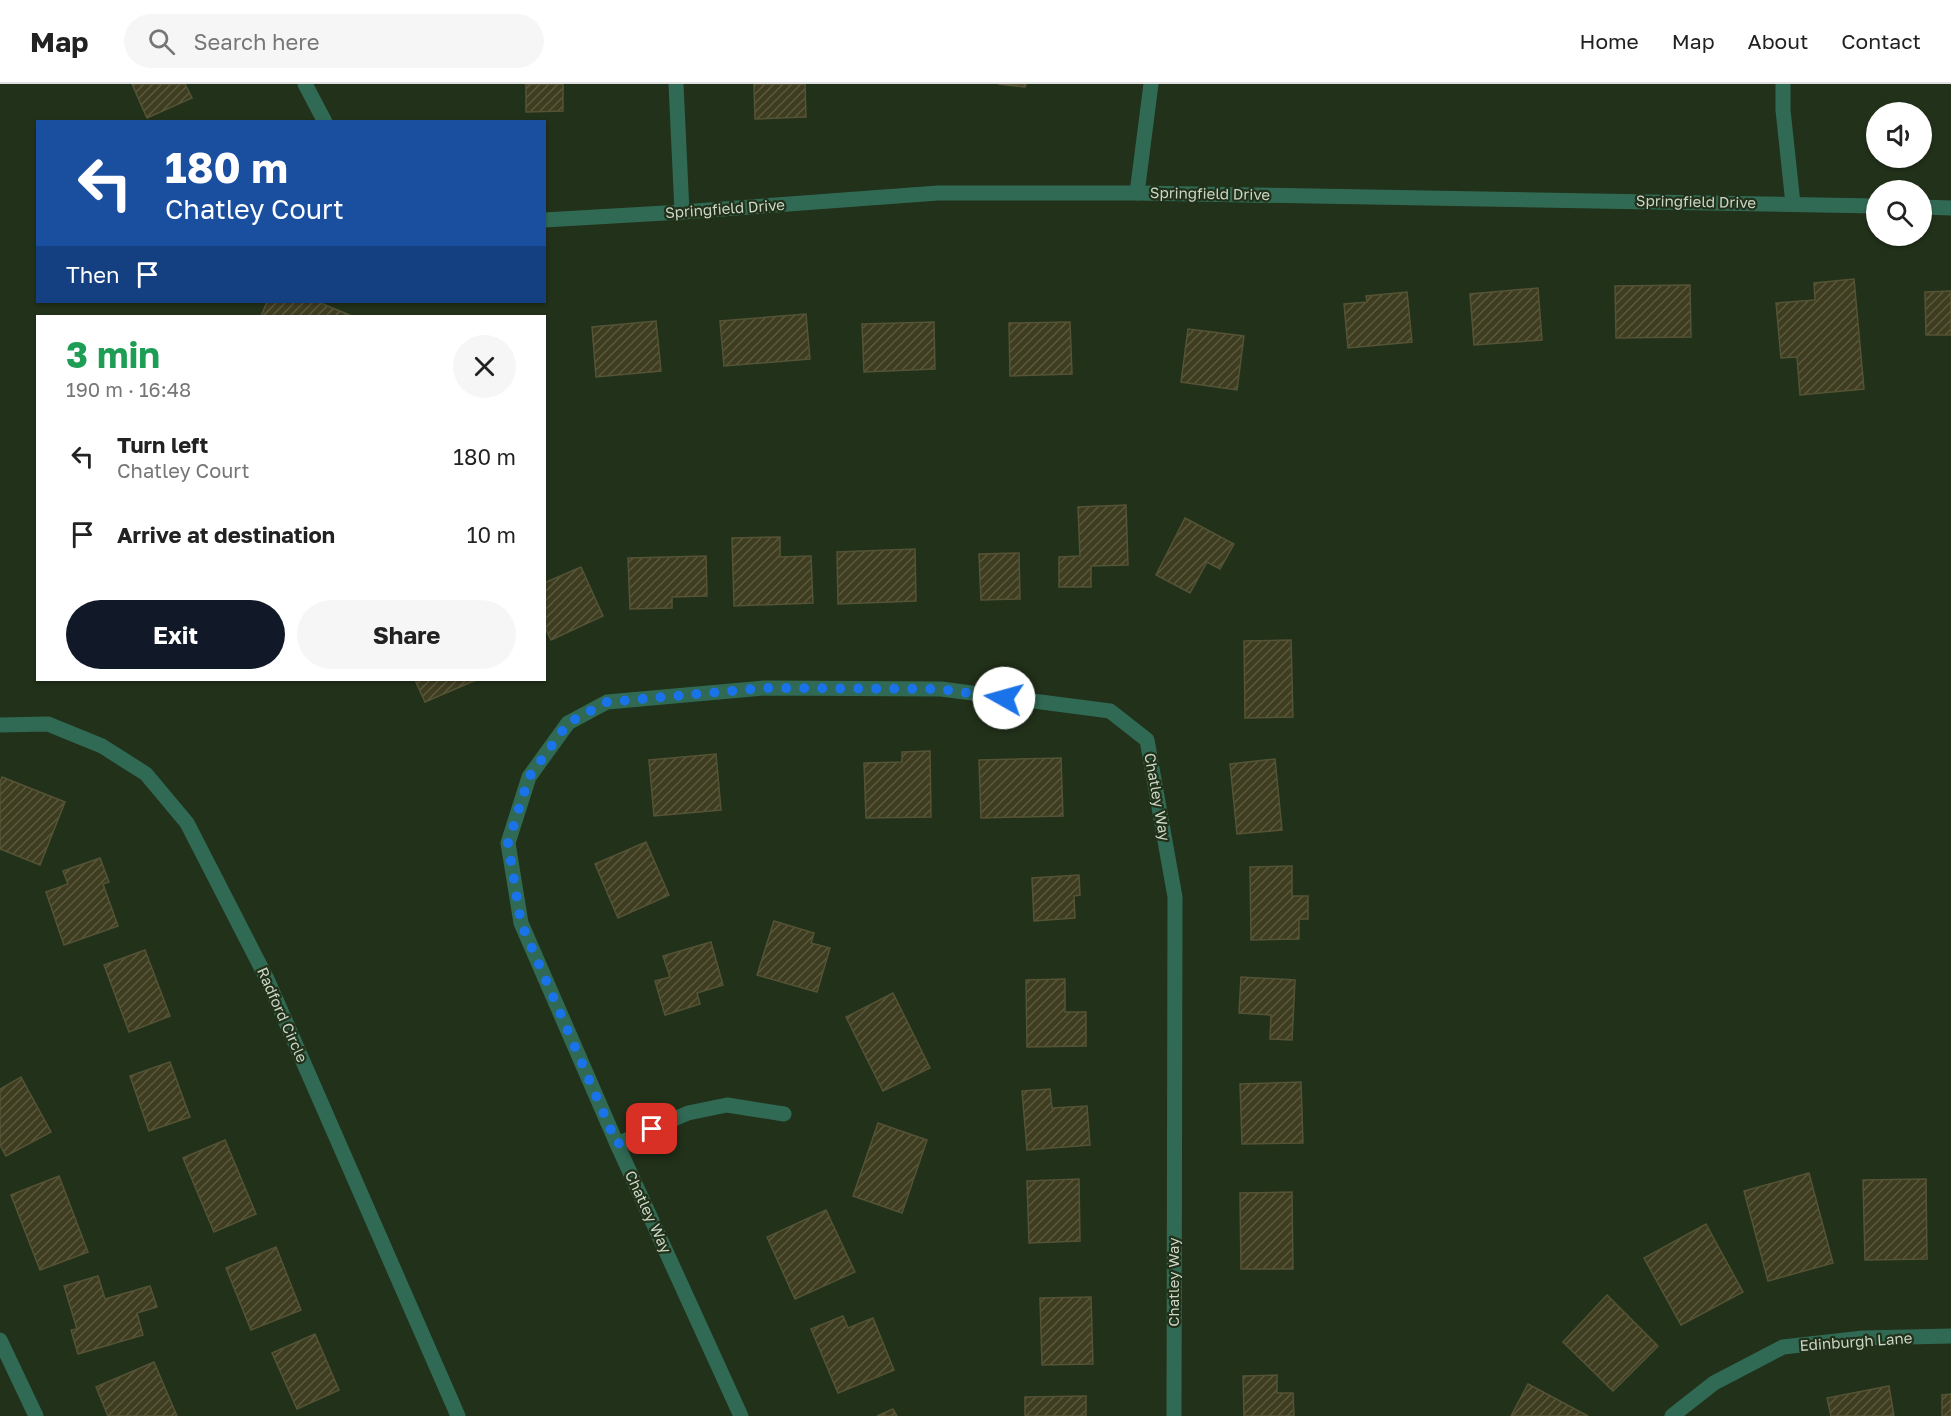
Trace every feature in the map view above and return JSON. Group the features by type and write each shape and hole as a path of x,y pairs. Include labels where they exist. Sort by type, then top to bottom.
{"street":[{"path":"305,84 324,120"},
{"path":"676,84 682,212"},
{"path":"1137,193 1151,84"},
{"path":"1783,84 1783,110 1793,204"},
{"name":"Springfield Drive","path":"546,220 938,193 1137,193 1866,206"},
{"path":"1932,207 1951,208"},
{"name":"Chatley Way","path":"741,1416 617,1144 521,923 508,843 529,777 568,723 607,702 765,688 940,689 1110,711 1147,740 1175,897 1174,1416"},
{"name":"Radford Circle","path":"0,725 48,724 102,746 146,774 187,823 267,979 458,1416"},
{"path":"617,1144 688,1113 727,1105 784,1114"},
{"name":"Edinburgh Lane","path":"1672,1416 1714,1383 1783,1347 1863,1338 1951,1336"},
{"path":"0,1340 36,1416"}],"building":[{"path":"132,84 185,84 192,98 147,118"},
{"path":"526,84 563,84 563,111 526,112"},
{"path":"754,84 805,84 806,117 755,119"},
{"path":"998,84 1026,84 1025,87"},
{"path":"1854,279 1864,389 1800,395 1797,357 1781,358 1776,303 1815,300 1814,283"},
{"path":"1690,285 1691,337 1616,338 1615,286"},
{"path":"1538,288 1542,340 1474,345 1470,294"},
{"path":"1951,291 1951,335 1926,335 1925,292"},
{"path":"1407,292 1412,342 1348,348 1344,304 1367,302 1366,296"},
{"path":"267,303 320,303 350,315 261,315"},
{"path":"806,314 810,359 724,366 720,321"},
{"path":"656,321 661,371 596,377 592,327"},
{"path":"934,322 935,369 864,372 862,324"},
{"path":"1070,322 1072,374 1010,376 1009,323"},
{"path":"1188,329 1244,336 1237,390 1181,382"},
{"path":"1126,505 1128,565 1091,566 1091,587 1059,587 1059,557 1080,556 1078,507"},
{"path":"1185,518 1234,544 1220,569 1207,562 1190,593 1156,575"},
{"path":"780,537 780,557 811,556 813,603 734,606 732,538"},
{"path":"915,549 916,601 838,604 837,552"},
{"path":"1019,553 1020,599 981,600 979,554"},
{"path":"706,556 707,596 672,597 672,608 630,609 628,558"},
{"path":"581,567 603,616 551,640 546,629 546,582"},
{"path":"1291,640 1293,717 1245,718 1244,641"},
{"path":"415,681 474,681 425,702"},
{"path":"930,751 931,817 866,818 864,763 902,762 902,752"},
{"path":"716,754 721,810 654,816 649,760"},
{"path":"1061,758 1063,816 981,818 979,760"},
{"path":"1275,759 1282,830 1237,834 1230,764"},
{"path":"2,777 65,802 40,865 0,849 0,782"},
{"path":"646,842 669,895 618,918 595,864"},
{"path":"100,858 109,882 103,884 118,926 64,945 46,892 68,884 63,871"},
{"path":"1292,866 1292,896 1308,896 1308,919 1299,919 1299,939 1251,940 1250,867"},
{"path":"1079,875 1080,895 1074,896 1075,918 1034,921 1032,878"},
{"path":"774,921 814,933 811,943 830,948 817,992 757,975"},
{"path":"711,942 723,985 697,993 700,1004 665,1015 655,981 670,977 663,956"},
{"path":"145,950 170,1016 129,1032 104,965"},
{"path":"1241,977 1295,980 1292,1040 1270,1039 1271,1015 1239,1013"},
{"path":"1065,979 1065,1012 1086,1012 1086,1046 1027,1047 1026,980"},
{"path":"893,993 930,1068 883,1091 846,1017"},
{"path":"170,1062 190,1117 149,1131 130,1076"},
{"path":"21,1077 51,1132 6,1156 0,1145 0,1089"},
{"path":"1301,1082 1303,1143 1242,1144 1240,1084"},
{"path":"1050,1089 1052,1108 1087,1106 1090,1145 1027,1150 1022,1091"},
{"path":"878,1123 927,1140 902,1213 853,1196"},
{"path":"225,1140 256,1214 214,1232 183,1158"},
{"path":"1809,1173 1833,1263 1768,1281 1744,1191"},
{"path":"59,1176 88,1252 40,1270 11,1195"},
{"path":"1079,1179 1080,1241 1029,1243 1027,1181"},
{"path":"1926,1179 1927,1259 1865,1260 1863,1180"},
{"path":"1292,1192 1293,1269 1241,1269 1240,1193"},
{"path":"826,1210 855,1272 795,1299 767,1237"},
{"path":"1706,1224 1743,1292 1681,1325 1644,1258"},
{"path":"276,1247 301,1310 251,1330 226,1268"},
{"path":"98,1276 105,1299 150,1286 157,1307 137,1313 143,1335 78,1354 71,1330 77,1329 64,1286"},
{"path":"1607,1295 1658,1346 1613,1391 1563,1342"},
{"path":"1091,1297 1093,1364 1042,1365 1040,1298"},
{"path":"843,1316 848,1328 873,1318 894,1370 838,1393 811,1329"},
{"path":"315,1334 339,1390 297,1409 272,1353"},
{"path":"154,1362 177,1416 108,1416 96,1387"},
{"path":"1277,1375 1277,1393 1293,1393 1294,1416 1244,1416 1243,1376"},
{"path":"1528,1384 1588,1416 1511,1416"},
{"path":"1889,1386 1894,1416 1831,1416 1827,1398"},
{"path":"1951,1394 1951,1416 1942,1416 1942,1395"},
{"path":"1086,1396 1086,1416 1025,1416 1025,1397"},
{"path":"893,1409 897,1416 877,1416"}],"route":[{"path":"652,1129 617,1144 521,923 508,843 529,777 568,723 607,702 765,688 940,689 1004,698"}]}
